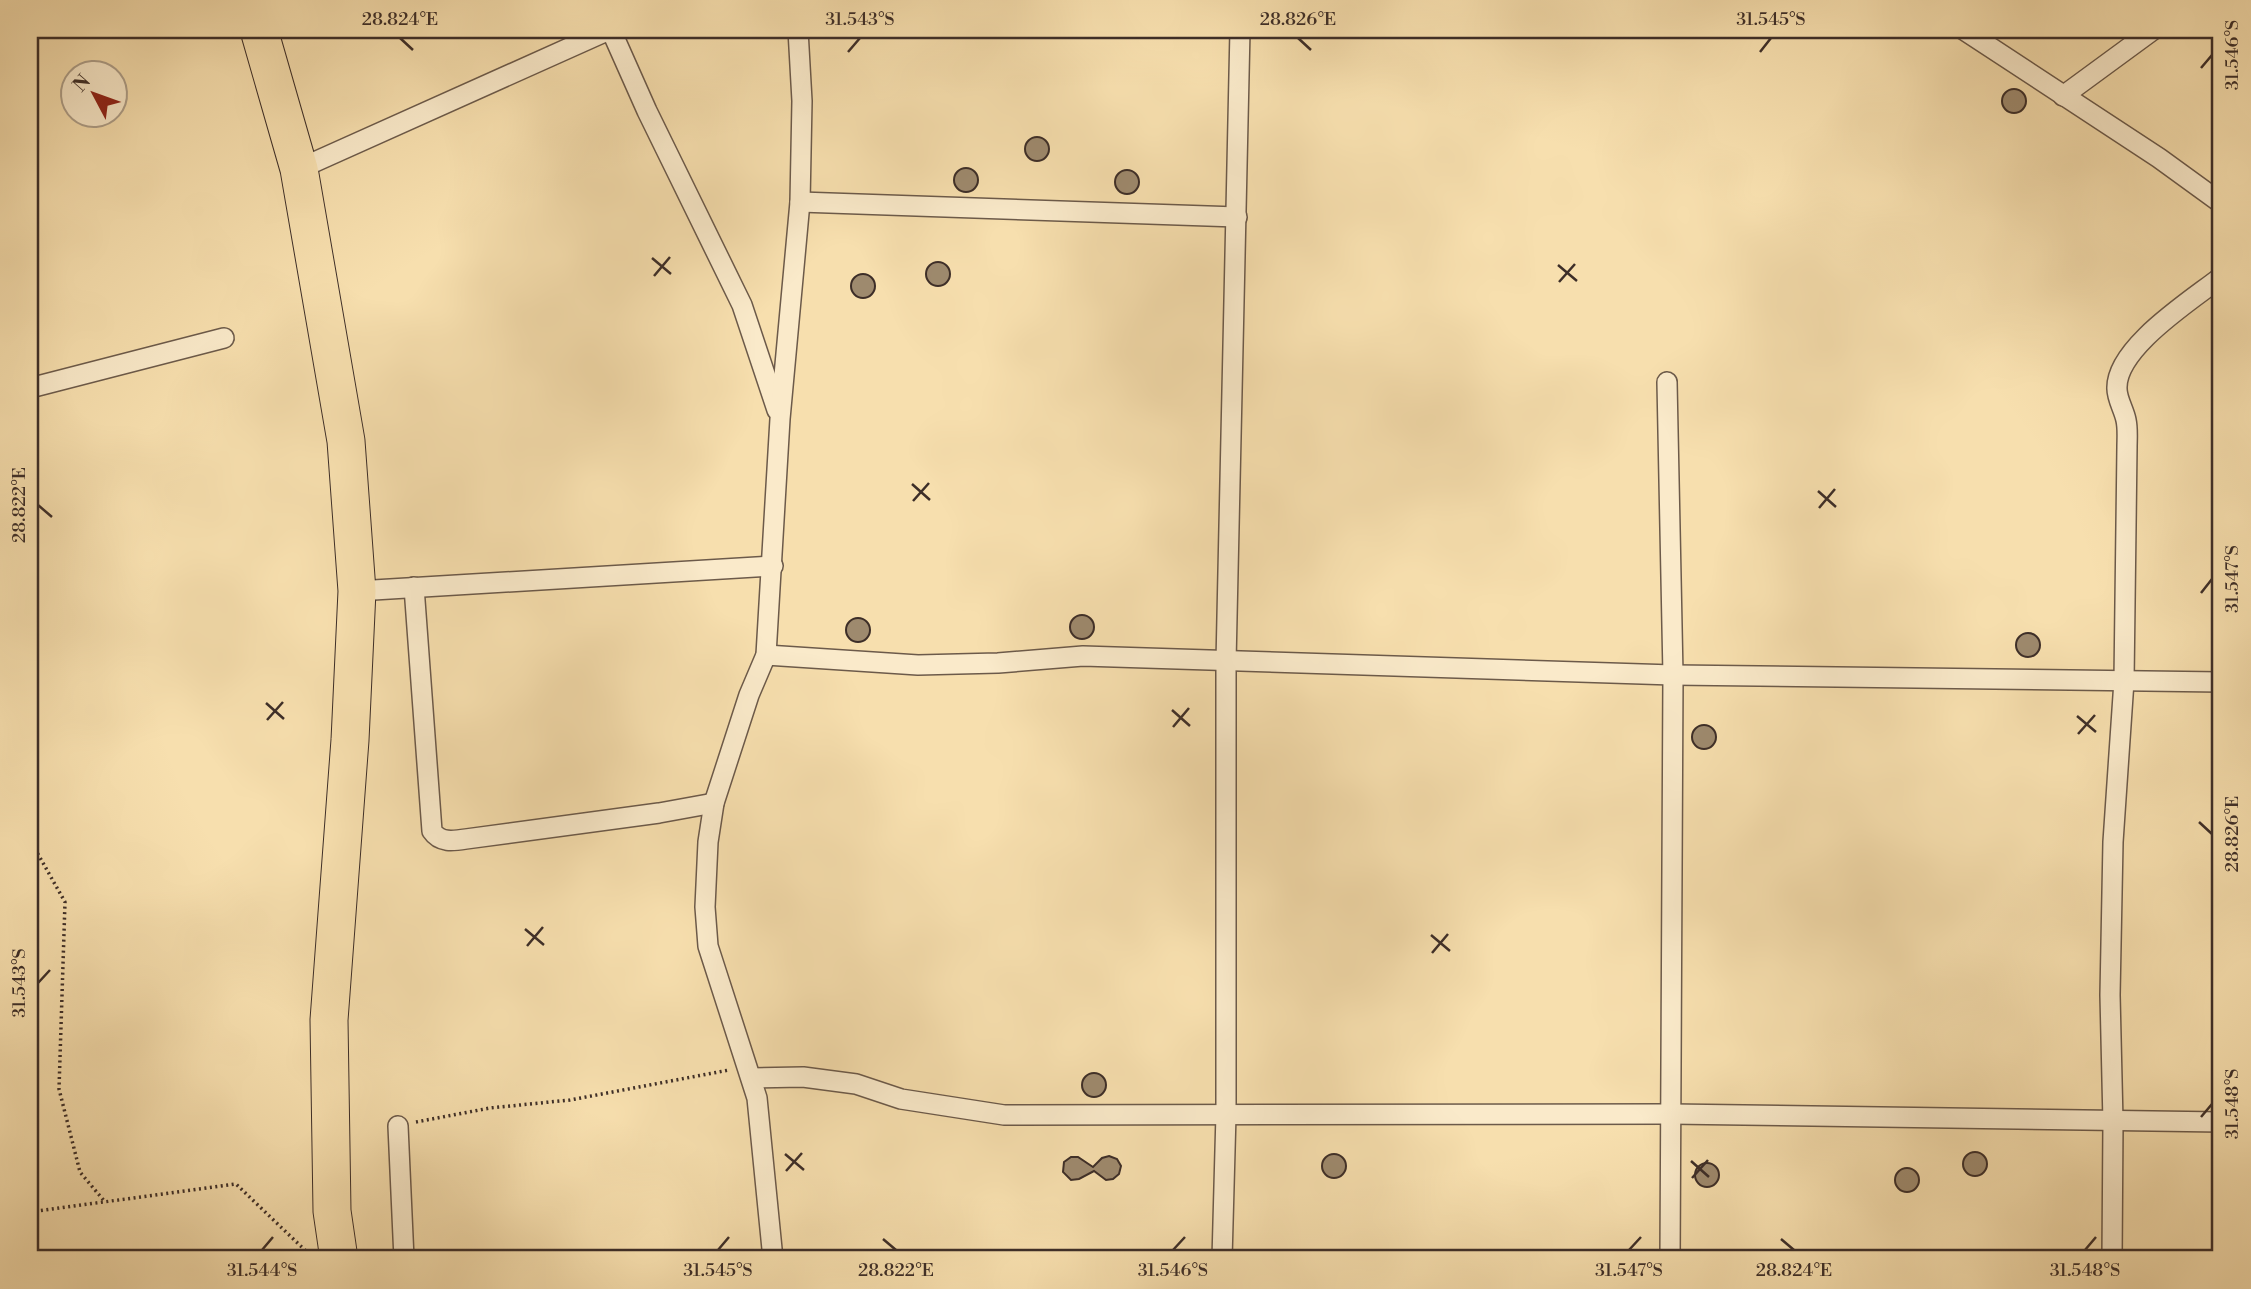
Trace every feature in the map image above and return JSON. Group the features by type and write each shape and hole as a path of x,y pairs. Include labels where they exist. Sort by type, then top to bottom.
{"highway":[{"path":"260,30 299,169 346,441 357,591 350,740 329,1020 332,1211 339,1258"}],"street":[{"path":"299,169 610,30 742,305 780,419"},
{"path":"773,1259 757,1098 708,946 705,907 708,842 714,803 749,695 766,655 780,419 800,202 802,101 798,30"},
{"path":"1222,1259 1226,1114 1226,662 1240,30"},
{"path":"1964,30 2159,158 2221,203"},
{"path":"2063,96 2152,30"},
{"path":"800,202 1237,217"},
{"path":"2112,1259 2110,995 2113,870 2123,681 2127,447 2127,421 2117,389 2120,370 2128,355 2141,341 2221,277"},
{"path":"30,388 223,338"},
{"path":"1667,383 1673,675 1670,1259"},
{"path":"357,591 773,566"},
{"path":"414,587 432,831 437,838 466,839 646,815 714,803"},
{"path":"766,655 918,665 998,663 1083,656 1673,675 2221,682"},
{"path":"750,1072 856,1084 901,1099 1004,1115 1671,1114 2221,1122"},
{"path":"398,1126 404,1259"}],"path":[{"path":"30,816 33,847 65,902 59,1089 80,1172 105,1202"},
{"path":"398,1126 490,1108 570,1100 750,1072"},
{"path":"30,1212 236,1184 314,1258 339,1258"}],"building":[{"path":"2014,89 2025,96 2026,101 2019,112 2014,113 2003,106 2002,101 2009,90"},
{"path":"1037,137 1048,144 1049,149 1042,160 1037,161 1026,154 1025,149 1032,138"},
{"path":"966,168 977,175 978,180 971,191 966,192 955,185 954,180 961,169"},
{"path":"1127,170 1138,177 1139,182 1132,193 1127,194 1116,187 1115,182 1122,171"},
{"path":"938,262 949,269 950,274 943,285 938,286 927,279 926,274 933,263"},
{"path":"863,274 874,281 875,286 868,297 863,298 852,291 851,286 858,275"},
{"path":"1082,615 1093,622 1094,627 1087,638 1082,639 1071,632 1070,627 1077,616"},
{"path":"858,618 869,625 870,630 863,641 858,642 847,635 846,630 853,619"},
{"path":"2028,633 2039,640 2040,645 2033,656 2028,657 2017,650 2016,645 2023,634"},
{"path":"1704,725 1715,732 1716,737 1709,748 1704,749 1693,742 1692,737 1699,726"},
{"path":"1094,1073 1105,1080 1106,1085 1099,1096 1094,1097 1083,1090 1082,1085 1089,1074"},
{"path":"1975,1152 1986,1159 1987,1164 1980,1175 1975,1176 1964,1169 1963,1164 1970,1153"},
{"path":"1334,1154 1345,1161 1346,1166 1339,1177 1334,1178 1323,1171 1322,1166 1329,1155"},
{"path":"1109,1156 1117,1159 1121,1166 1119,1174 1113,1179 1106,1180 1094,1171 1071,1180 1063,1172 1064,1162 1071,1157 1078,1157 1093,1167 1102,1158"},
{"path":"1707,1163 1718,1170 1719,1175 1712,1186 1707,1187 1696,1180 1695,1175 1702,1164"},
{"path":"1907,1168 1918,1175 1919,1180 1912,1191 1907,1192 1896,1185 1895,1180 1902,1169"}]}
